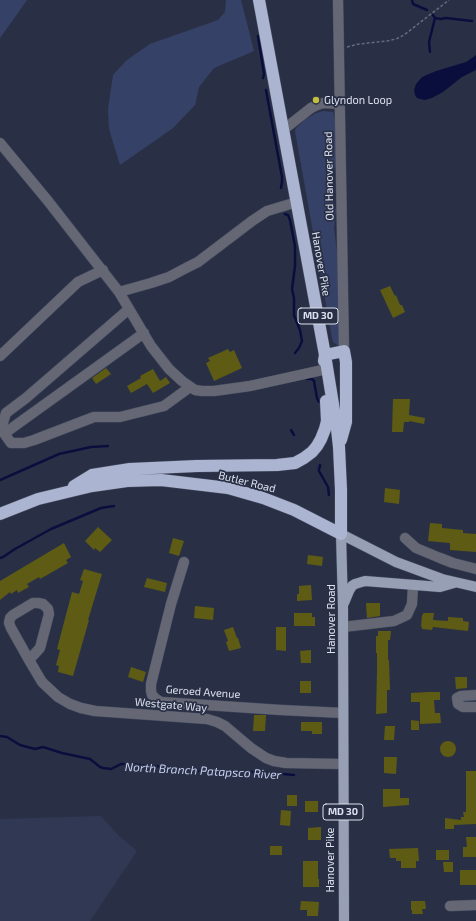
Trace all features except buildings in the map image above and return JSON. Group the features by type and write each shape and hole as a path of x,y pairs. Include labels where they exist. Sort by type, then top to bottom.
{"highway":[{"name":"Hanover Pike","path":"259,0 325,355"},
{"path":"64,492 92,475 130,469 198,466 277,466 286,465 299,460 312,452 326,429 327,409 324,370 325,355 344,351 346,362 346,422 340,447"},
{"name":"MD 30","path":"324,370 340,447 341,534"},
{"name":"Butler Road","path":"0,514 38,499 92,486 127,481 161,480 228,488 263,498 294,510 341,534"}],"main road":[{"name":"Butler Road","path":"341,534 396,562 442,579 476,587"},
{"name":"Hanover Road","path":"341,534 343,708"},
{"path":"343,604 352,586 360,582 369,581 440,587 455,583"},
{"name":"Hanover Pike","path":"343,708 344,921"}],"street":[{"name":"Old Hanover Road","path":"338,0 344,351"},
{"path":"284,130 311,108 317,105 323,103 340,104"},
{"path":"0,143 48,200 119,292 151,346 168,369 190,387 202,391 214,391 263,383 324,370"},
{"path":"119,292 169,277 198,262 267,211 297,202"},
{"path":"0,356 78,282 102,270"},
{"path":"129,309 26,398 6,413 2,430 11,443 24,443 34,440 94,417 120,417 164,406 190,387"},
{"path":"2,430 144,333"},
{"path":"405,538 416,548 453,563 476,569"},
{"name":"Geroed Avenue","path":"184,562 171,604 151,684 152,695 156,699 160,702 274,710 343,708"},
{"path":"343,627 394,621 407,615 412,604 413,585"},
{"name":"Westgate Way","path":"28,660 40,648 49,614 48,609 43,604 33,603 13,615 10,618 9,623 28,660 42,682 49,690 70,704 95,712 207,719 224,726 254,751 274,761 286,763 343,764"},
{"path":"476,695 461,696 458,698 458,704 463,707 476,707"},
{"path":"450,906 476,905"}],"path":[{"path":"339,50 358,44 396,39 404,35 449,0"}],"shaded area":[{"path":"0,0 27,0 0,38"},
{"path":"226,0 241,0 254,51 214,68 199,87 195,105 173,128 120,165 109,129 108,109 113,75 127,60 150,44 218,20 225,12"},
{"path":"476,55 476,70 462,77 443,92 432,98 425,100 417,98 414,90 416,84 422,77 466,62"},
{"path":"324,111 333,112 335,120 336,166 332,173 334,176 332,186 333,201 336,210 334,228 338,261 339,345 333,342 332,338 295,131 296,128 306,119 316,113"},
{"path":"101,816 119,836 137,851 90,921 0,921 0,819"}],"waterway":[{"name":"North Branch Patapsco River","path":"412,0 413,4 427,10"},
{"path":"433,15 435,18 441,19 446,18 472,21"},
{"path":"430,52 429,42 435,18"},
{"path":"258,36 264,74 263,78"},
{"path":"266,90 282,177 281,188"},
{"path":"285,214 288,215 290,220 295,246 295,266 292,289 294,298 294,315 300,330 302,341 295,353"},
{"path":"307,379 312,379 314,381 319,402"},
{"path":"291,430 294,435"},
{"path":"0,480 59,454 91,447 108,446"},
{"path":"320,465 319,471 328,487 329,495"},
{"path":"0,558 51,529 101,508 114,506"},
{"name":"North Branch Patapsco River","path":"0,736 7,737 20,745 35,749 43,747 90,759 103,768 111,769 121,764 125,764 200,771 262,772 294,775"}],"place":[{"name":"Glyndon Loop","path":"316,100"}]}
